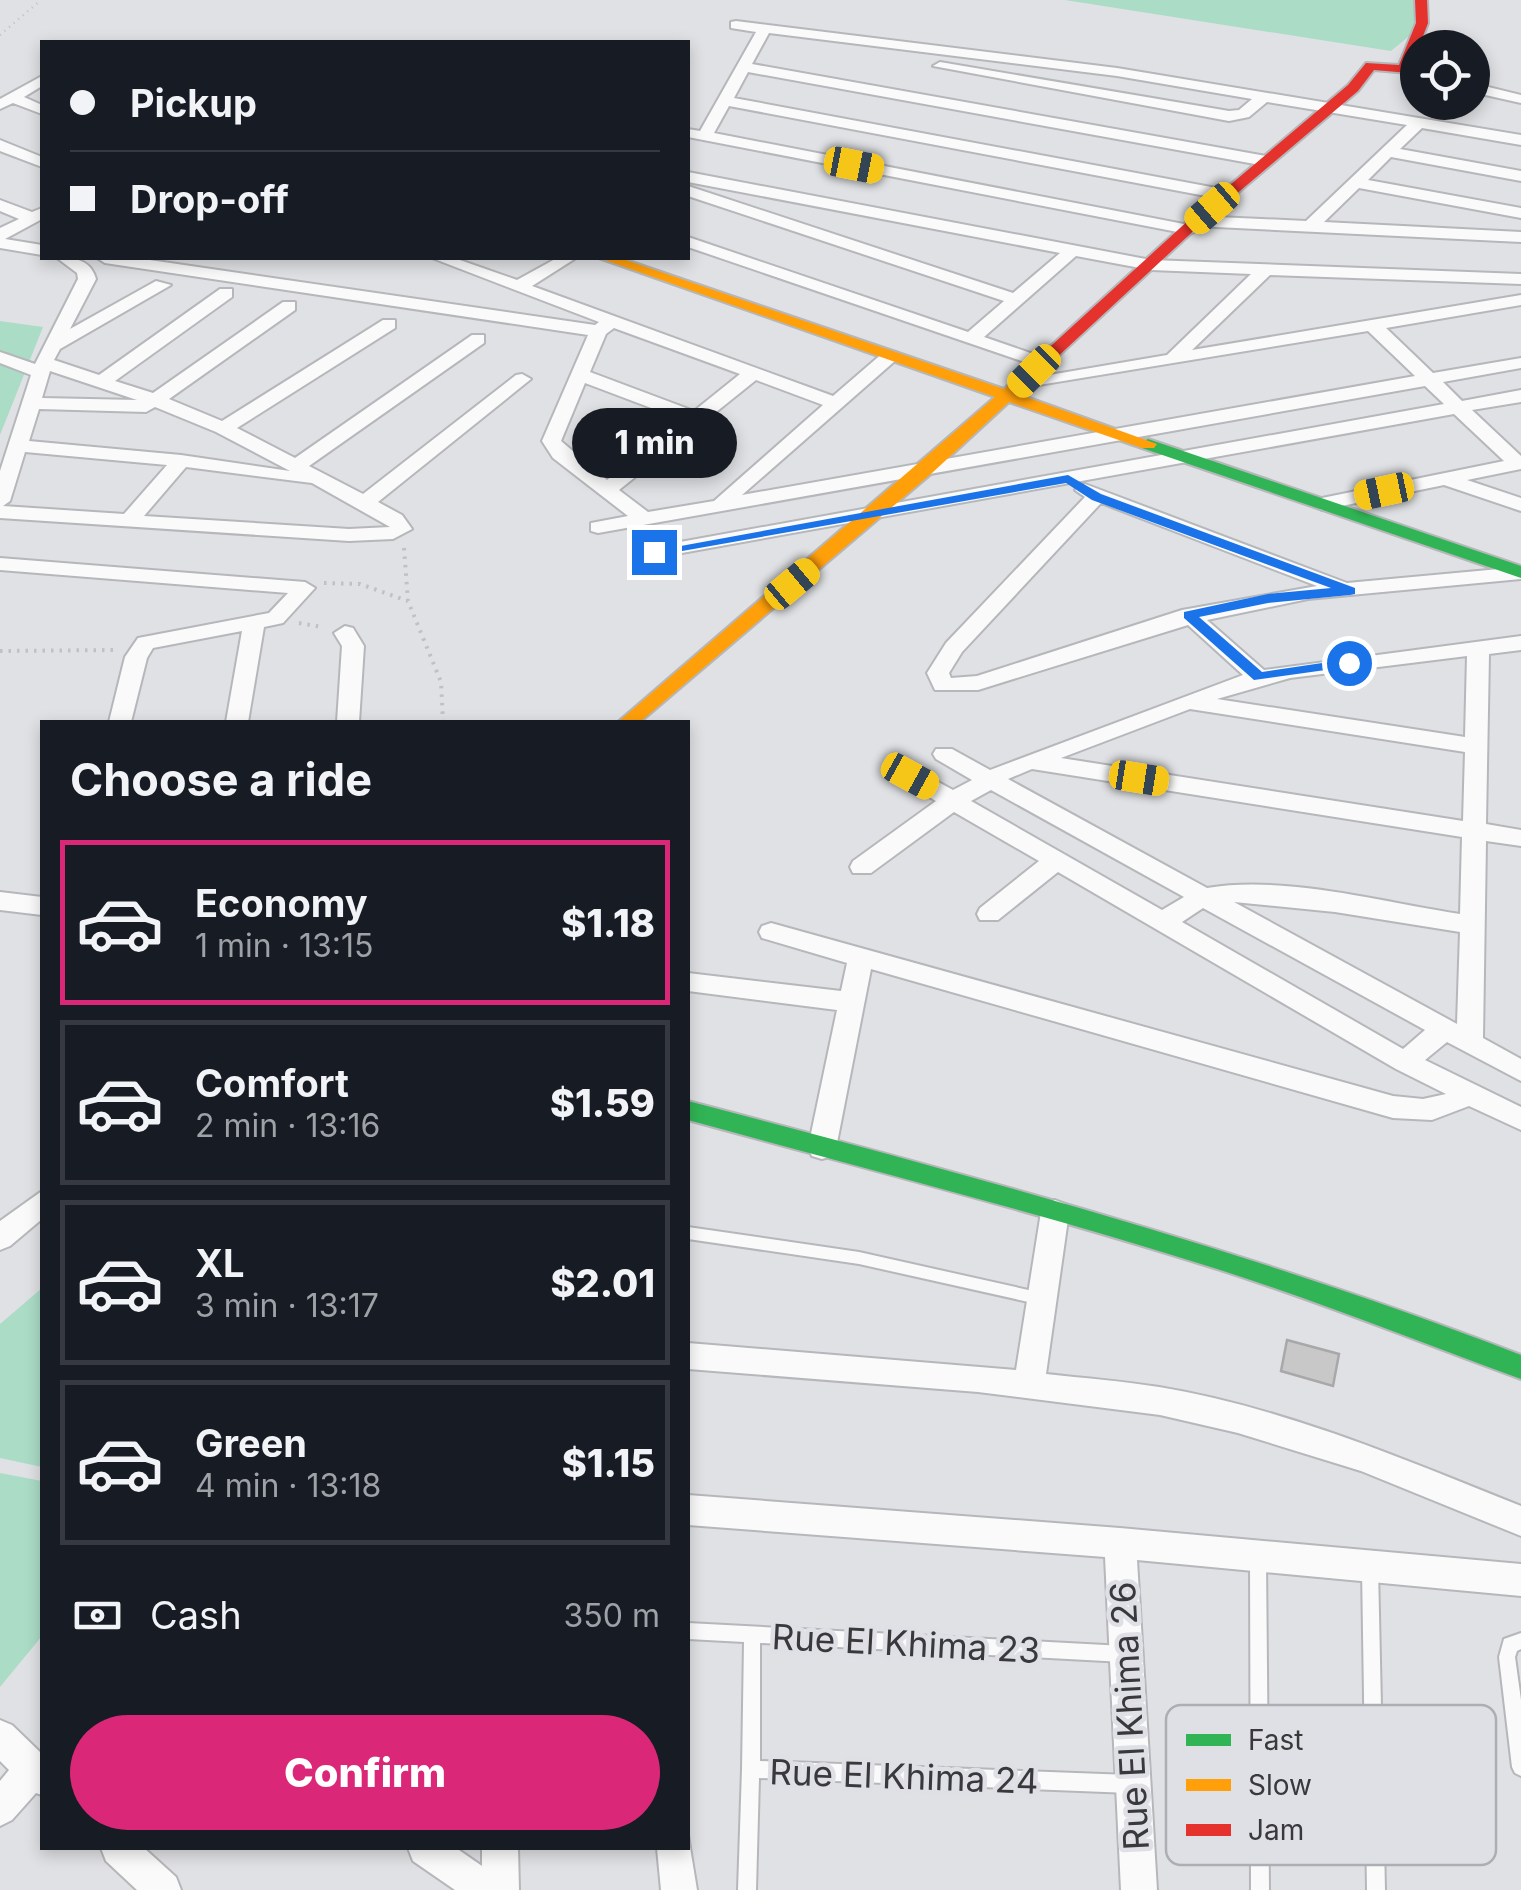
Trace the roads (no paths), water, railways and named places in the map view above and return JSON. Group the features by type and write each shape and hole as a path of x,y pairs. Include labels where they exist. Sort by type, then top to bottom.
{"street":[{"path":"1420,30 1421,0"},
{"path":"736,25 836,42 1026,60 1521,140"},
{"path":"696,135 725,100 763,32"},
{"path":"836,42 1229,116 1244,114 1264,97"},
{"path":"957,144 1026,60"},
{"path":"630,720 878,512 1374,65 1400,70"},
{"path":"744,67 1192,225 1310,226 1521,237"},
{"path":"6,101 40,81"},
{"path":"1490,91 1521,99"},
{"path":"725,100 1227,194"},
{"path":"6,101 40,110"},
{"path":"1310,226 1418,123"},
{"path":"696,135 1266,161"},
{"path":"0,144 40,161"},
{"path":"1389,152 1521,176"},
{"path":"690,177 1151,265 1521,279"},
{"path":"1356,183 1521,213"},
{"path":"690,191 1017,300"},
{"path":"0,204 38,215"},
{"path":"0,235 38,215"},
{"path":"0,243 40,250"},
{"path":"690,243 1042,363"},
{"path":"972,338 1072,251"},
{"path":"0,501 45,361 87,278 85,271 68,260"},
{"path":"153,260 228,285 604,327"},
{"path":"101,382 259,260"},
{"path":"445,260 518,287 604,327 833,402"},
{"path":"518,287 565,260"},
{"path":"613,260 890,356 1013,390 1114,434 1521,573"},
{"path":"1172,360 1268,267"},
{"path":"45,361 162,285"},
{"path":"1013,390 1521,300"},
{"path":"31,403 163,403 289,306"},
{"path":"224,428 389,324"},
{"path":"604,327 550,441 560,454 645,519"},
{"path":"1374,327 1519,463"},
{"path":"296,466 478,340"},
{"path":"721,504 890,356"},
{"path":"0,357 45,361 224,428 395,519 402,529 350,535 0,512"},
{"path":"598,527 1521,364"},
{"path":"607,490 752,374"},
{"path":"581,375 697,419"},
{"path":"364,503 522,379"},
{"path":"654,552 1521,396"},
{"path":"17,446 182,461 321,482"},
{"path":"129,522 182,461"},
{"path":"1322,504 1519,463"},
{"path":"1068,479 1096,497 1350,591"},
{"path":"1446,479 1521,504"},
{"path":"1096,497 954,648 942,663 938,680 949,686 978,683 1188,615 1268,598 1521,573"},
{"path":"0,564 305,588 265,621 159,639 140,650 121,720"},
{"path":"1188,615 1260,677"},
{"path":"238,720 265,621"},
{"path":"345,632 353,646 348,720"},
{"path":"862,867 954,800 1027,760 1260,677 1521,643"},
{"path":"1470,1043 1478,648"},
{"path":"1188,702 1476,746"},
{"path":"944,754 1521,1071"},
{"path":"1027,760 1521,838"},
{"path":"910,776 1406,1062 1521,1119"},
{"path":"989,914 1058,859"},
{"path":"1164,921 1205,896 1275,897 1474,926"},
{"path":"0,902 40,906"},
{"path":"771,932 1393,1107 1439,1109 1458,1102 1466,1092"},
{"path":"822,1148 861,957"},
{"path":"690,982 852,1002"},
{"path":"1406,1062 1444,1029"},
{"path":"690,1113 1324,1290 1434,1329 1521,1368"},
{"path":"0,1238 40,1205"},
{"path":"1029,1384 1056,1212"},
{"path":"690,1356 1029,1384 1160,1401 1364,1458 1521,1521"},
{"path":"690,1510 1120,1543 1521,1580"},
{"name":"Rue El Khima 26","path":"1120,1543 1139,1890"},
{"path":"0,1737 38,1774 0,1808"},
{"path":"121,1850 164,1890"},
{"path":"429,1850 486,1890"},
{"path":"500,1850 500,1890"},
{"path":"675,1850 678,1890"}],"lane":[{"path":"690,1233 859,1258 1042,1299"},
{"path":"1258,1555 1259,1705"},
{"path":"1370,1566 1373,1705"},
{"name":"Rue El Khima 23","path":"690,1631 1124,1654"},
{"name":"Rue El Khima 24","path":"752,1634 751,1770 1132,1784"},
{"path":"1521,1641 1510,1645 1507,1657 1521,1767"},
{"path":"747,1890 751,1770"},
{"path":"1260,1865 1260,1890"},
{"path":"1376,1865 1376,1890"}]}
